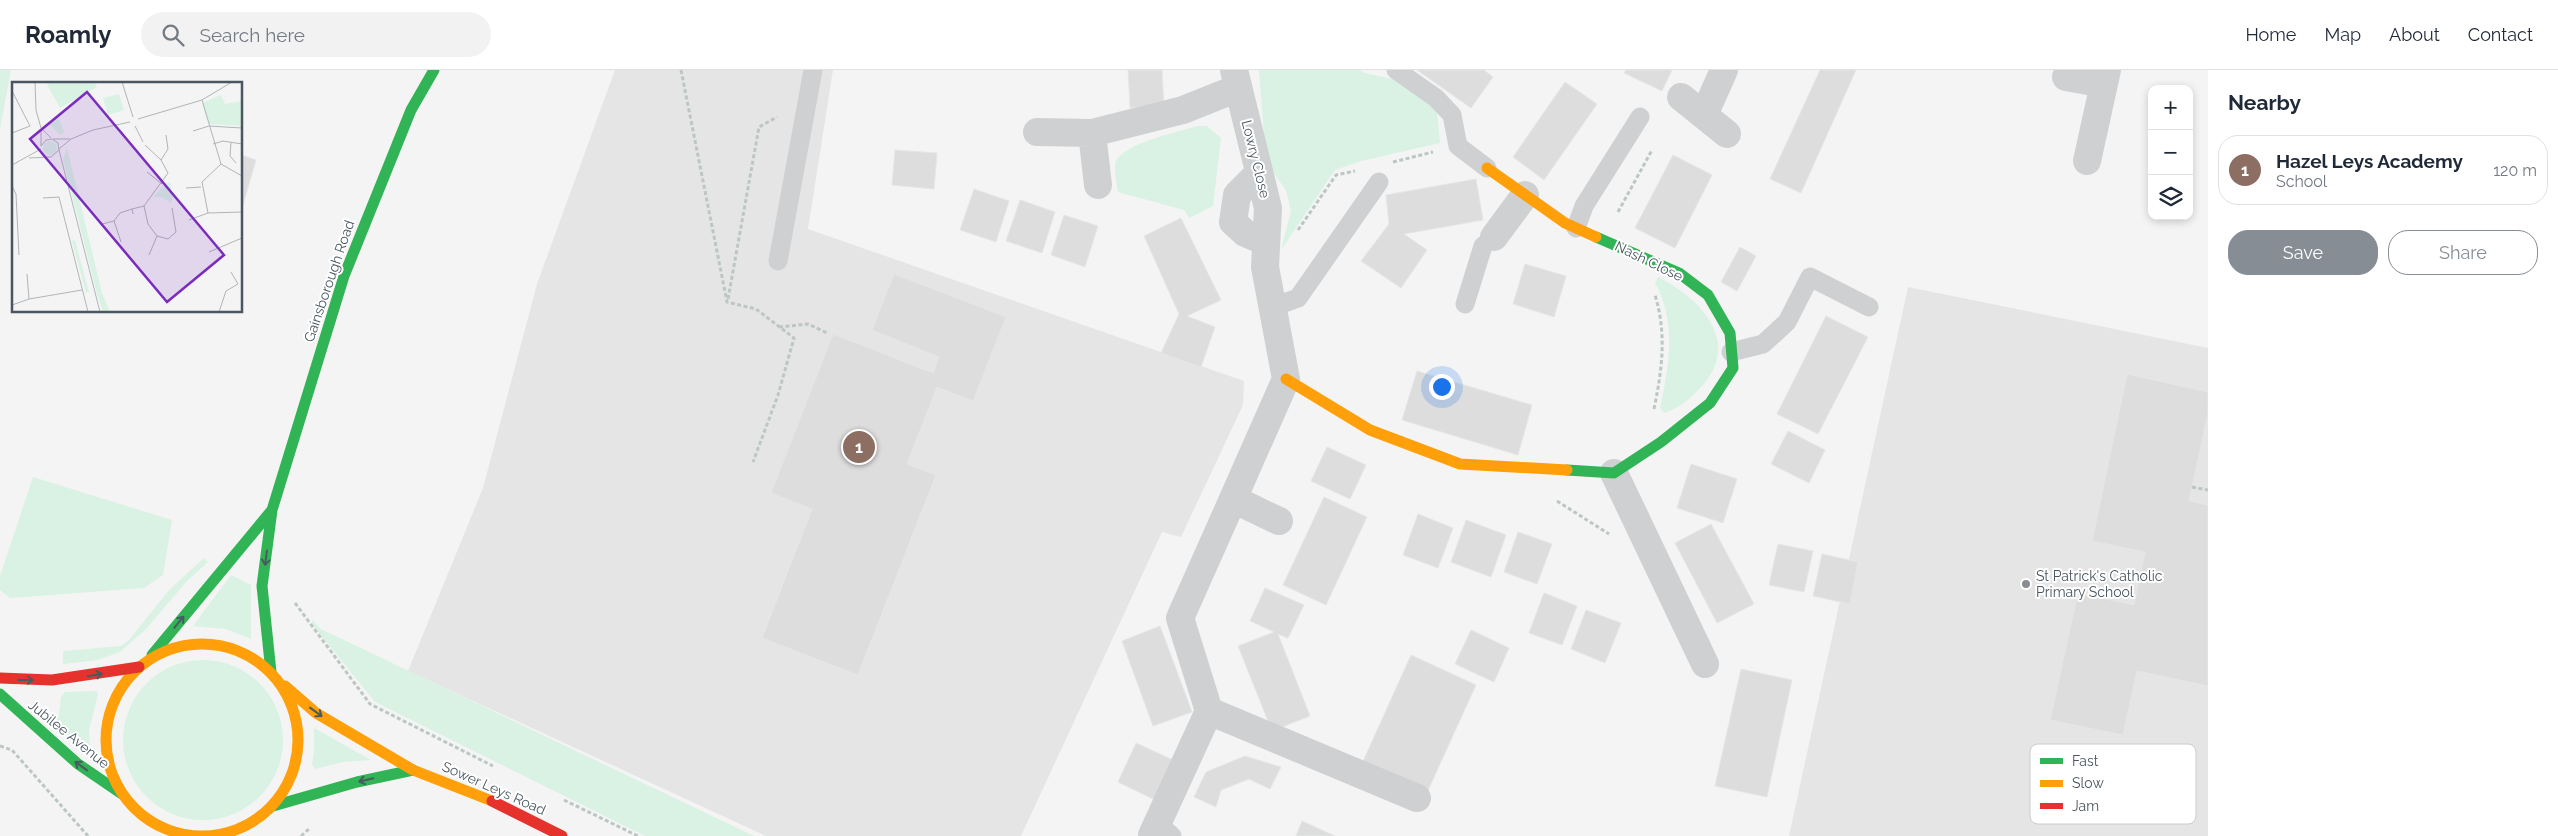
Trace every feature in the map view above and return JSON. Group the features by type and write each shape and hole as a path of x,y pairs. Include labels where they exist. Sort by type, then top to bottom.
{"street":[{"name":"Gainsborough Road","path":"271,672 262,586 272,510 344,276 411,110 434,70"},
{"path":"1704,116 1724,70"},
{"path":"2066,77 2105,77 2087,161"},
{"name":"Lowry Close","path":"1037,132 1092,133 1183,110 1236,79 1268,208 1265,267 1286,379"},
{"path":"1681,97 1727,134"},
{"path":"1092,133 1098,185"},
{"name":"Nash Close","path":"1487,168 1565,224 1679,273 1708,295 1730,333 1733,368 1710,403 1667,437 1614,473"},
{"path":"1494,237 1525,195"},
{"path":"1161,831 1209,711 1180,618 1286,379 1370,430 1460,464 1614,473 1705,664"},
{"path":"1233,499 1279,521"},
{"name":"Gainsborough Road","path":"122,794 110,768 106,741 109,713 121,688 272,510"},
{"path":"144,663 179,646 212,643 244,652 271,672 279,681 293,706 299,735 296,764 285,791 244,836"},
{"name":"Jubilee Avenue","path":"0,678 23,681 94,676 144,663"},
{"name":"Sower Leys Road","path":"279,681 316,713 413,770 485,798 562,836"},
{"name":"Jubilee Avenue","path":"0,694 78,764 122,794"},
{"path":"1209,711 1417,798"},
{"path":"273,806 357,782 413,770"},
{"path":"122,794 139,813 161,828 186,835 215,836 242,828 256,821"},
{"path":"151,821 153,836"}],"lane":[{"path":"778,261 812,70"},
{"path":"1396,70 1436,98 1452,115 1458,146 1487,168"},
{"path":"1576,228 1584,206 1640,117"},
{"path":"1273,307 1298,298 1379,182"},
{"path":"1465,304 1483,246 1494,237"},
{"path":"1731,352 1763,344 1786,322 1810,277 1869,307"}],"path":[{"path":"681,70 727,302"},
{"path":"727,302 759,127 788,111 804,115"},
{"path":"1602,239 1655,145"},
{"path":"1656,263 1650,281 1662,322 1663,367 1653,414 1667,437"},
{"path":"727,302 756,309 794,338 778,395 753,462"},
{"path":"779,327 808,324 827,333"},
{"path":"1544,468 1544,492 1620,542 1644,536"},
{"path":"2192,486 2208,490"},
{"path":"292,598 370,704 501,770"},
{"path":"0,746 12,750 88,836"},
{"path":"561,799 638,836"},
{"path":"301,836 315,825"}],"shaded area":[{"path":"615,70 833,70 808,229 1244,381 1243,405 1181,537 1162,532 1021,836 766,836 408,671 483,488 537,284"},
{"name":"St Patrick's Catholic Primary School","path":"1908,287 2208,348 2208,836 1789,836"}],"green space":[{"path":"0,70 11,70 0,129"},
{"path":"1259,70 1359,70 1392,79 1415,89 1437,111 1440,143 1361,161 1335,170 1281,250 1291,211 1286,190 1272,171 1265,149"},
{"path":"1197,126 1207,126 1221,138 1213,206 1189,218 1184,210 1118,192 1115,164 1121,155 1153,139"},
{"path":"1658,277 1674,286 1701,309 1711,323 1717,338 1718,354 1713,370 1701,387 1684,403 1664,413 1660,408 1668,361 1669,329 1662,298 1655,283"},
{"path":"33,477 172,520 163,575 144,588 10,598 0,590 0,576"},
{"path":"204,558 208,562 187,581 146,629 120,652 98,660 63,664 63,651 121,646 128,641 170,589"},
{"path":"231,575 251,585 251,639 226,629 193,626"},
{"path":"312,620 321,629 754,836 645,836 375,702 312,624"},
{"path":"211,660 241,669 260,683 270,695 277,709 282,724 282,756 277,771 270,785 260,797 248,807 226,817 211,820 195,820 180,817 158,807 136,785 124,756 123,732 126,717 136,695 158,673 187,661"},
{"path":"97,691 98,694 89,730 90,749 88,751 83,750 50,725 59,715 61,697 65,692"},
{"path":"314,728 371,760 342,762 315,769 312,764"}],"building":[{"path":"1128,70 1162,70 1164,107 1130,108"},
{"path":"1417,70 1484,70 1493,77 1471,108"},
{"path":"1626,70 1672,70 1662,91 1624,73"},
{"path":"1820,70 1856,70 1801,193 1770,179"},
{"path":"1565,82 1597,104 1544,180 1513,157"},
{"path":"895,150 937,153 934,189 892,185"},
{"path":"242,155 256,160 242,209"},
{"path":"1673,155 1712,175 1675,248 1635,228"},
{"path":"1476,179 1483,220 1404,234 1427,250 1401,288 1361,261 1389,224 1386,195"},
{"path":"974,189 1009,201 996,242 960,230"},
{"path":"1020,200 1055,212 1042,253 1006,241"},
{"path":"1064,215 1098,226 1085,267 1051,255"},
{"path":"1181,218 1221,300 1187,316 1215,327 1201,367 1161,353 1179,314 1144,236"},
{"path":"1740,247 1756,256 1737,291 1721,282"},
{"path":"1525,264 1566,276 1554,317 1513,304"},
{"path":"894,274 1006,317 973,401 937,387 907,464 936,475 858,675 762,638 812,509 771,493 833,334 933,373 939,357 872,330"},
{"path":"1826,316 1868,337 1818,434 1777,414"},
{"path":"1417,371 1532,405 1518,455 1402,420"},
{"path":"2127,374 2208,392 2208,413 2189,501 2208,505 2208,686 2137,671 2123,735 2050,720 2078,593 2134,605 2145,552 2092,541"},
{"path":"1788,431 1825,450 1809,483 1771,464"},
{"path":"1327,447 1366,465 1350,499 1311,481"},
{"path":"1691,464 1737,479 1723,523 1677,508"},
{"path":"1324,497 1367,517 1326,605 1283,585"},
{"path":"1418,514 1453,528 1438,568 1403,555"},
{"path":"1466,520 1506,535 1491,577 1451,562"},
{"path":"1711,524 1754,604 1717,623 1675,543"},
{"path":"1518,532 1552,544 1537,584 1504,572"},
{"path":"1778,544 1813,551 1804,592 1769,585"},
{"path":"1822,554 1858,562 1850,604 1813,596"},
{"path":"1265,588 1304,605 1288,638 1278,634 1310,716 1272,731 1238,646 1274,632 1250,621"},
{"path":"1544,593 1577,606 1562,645 1529,633"},
{"path":"1586,610 1621,623 1605,663 1571,649"},
{"path":"1160,626 1192,712 1153,726 1122,641"},
{"path":"1471,630 1509,648 1494,682 1455,664"},
{"path":"1411,655 1476,685 1425,797 1360,768"},
{"path":"1741,669 1792,680 1767,797 1715,786"},
{"path":"1136,743 1173,760 1155,800 1118,782"},
{"path":"1245,756 1281,767 1270,789 1249,779 1221,790 1216,807 1194,797 1206,772"},
{"path":"1302,821 1335,836 1296,836"}],"traffic: fast":[{"path":"271,672 262,586 272,510 344,276 411,110 434,70"},
{"path":"1567,470 1614,473 1661,442 1710,403 1733,368 1730,333 1708,295 1679,273 1596,237"},
{"path":"152,655 272,510"},
{"path":"0,694 78,764 122,794"},
{"path":"273,806 357,782 413,770"}],"traffic: slow":[{"path":"1487,168 1565,223 1596,237"},
{"path":"1286,379 1370,430 1460,464 1567,470"},
{"path":"193,644 211,644 239,651 255,660 270,672 282,687 291,703 298,731 298,740 298,749 291,777 282,793 270,808 255,820 239,829 211,836 193,836 174,832 157,825 141,814 128,801 117,785 110,768 106,749 106,731 110,712 117,695 128,679 141,666 157,655 174,648 193,644"},
{"path":"285,686 316,713 413,770 492,801"}],"traffic: jam":[{"path":"0,678 52,680 139,667"},
{"path":"492,801 562,836"}],"place":[{"name":"Hazel Leys Academy","path":"859,447"},
{"name":"St Patrick's Catholic Primary School","path":"2026,584"}]}
